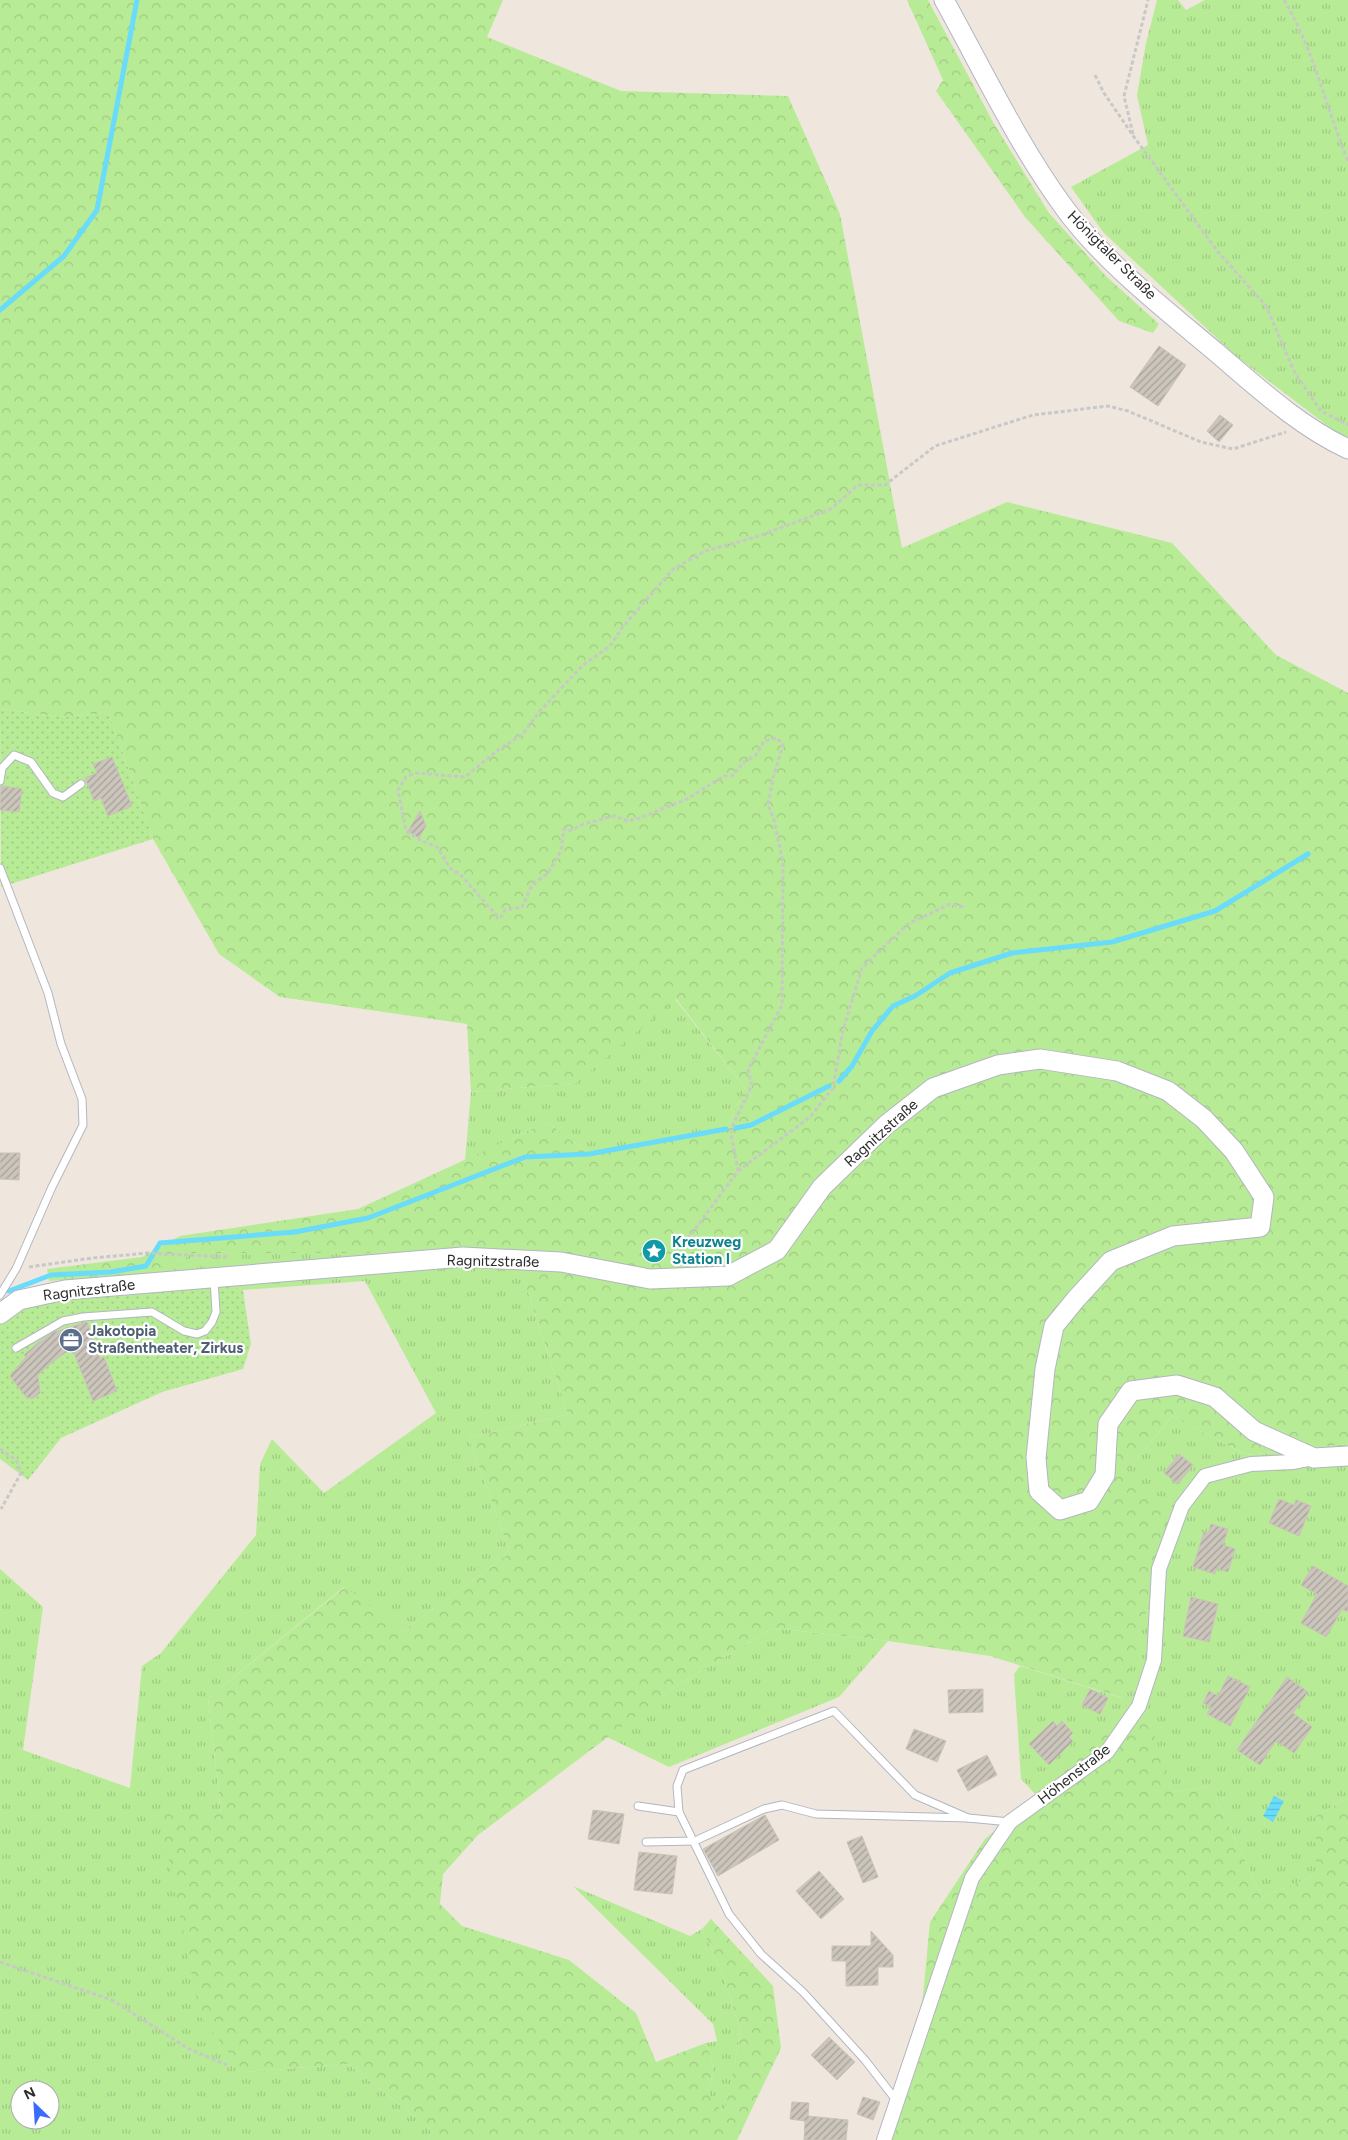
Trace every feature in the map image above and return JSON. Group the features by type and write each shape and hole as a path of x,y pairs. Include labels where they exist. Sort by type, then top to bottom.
{"main road":[{"name":"Hönigtaler Straße","path":"944,0 1025,147 1067,211 1089,237 1167,310 1272,400 1334,443 1348,449"},
{"name":"Ragnitzstraße","path":"0,1314 19,1300 65,1290 463,1257 561,1262 650,1279 728,1276 778,1250 822,1188 886,1125 933,1088 998,1065 1040,1059 1117,1071 1168,1091 1204,1119 1234,1151 1264,1197 1260,1228 1173,1236 1110,1261 1054,1326 1045,1369 1036,1458 1039,1491 1060,1510 1089,1501 1105,1475 1108,1424 1131,1390 1177,1385 1215,1398 1254,1431 1314,1458"},
{"name":"Höhenstraße","path":"1314,1458 1348,1456"}],"street":[{"name":"Höhenstraße","path":"884,2140 972,1878 1010,1822 1107,1752 1139,1706 1154,1660 1159,1568 1182,1506 1205,1476 1251,1464 1294,1462 1314,1458"}],"lane":[{"path":"0,781 2,768 14,755 31,762 54,793 63,797 81,784"},
{"path":"0,868 48,993 61,1044 82,1099 83,1125 52,1187 16,1269 0,1295"},
{"path":"16,1348 63,1321 83,1317 152,1312 184,1331 197,1334 205,1331 212,1322 216,1312 214,1279"},
{"path":"897,2101 865,2060 803,1992 761,1954 729,1914 712,1883 695,1840 679,1812 678,1786 683,1770 834,1710 915,1795 968,1818"},
{"path":"646,1842 695,1840 764,1809 782,1805 816,1814 968,1818 1010,1822"},
{"path":"638,1806 679,1812"}],"path":[{"path":"1134,137 1124,96 1148,0"},
{"path":"1284,0 1321,83 1335,129 1348,161"},
{"path":"1096,74 1104,93 1134,137 1218,252 1266,306 1295,373 1321,410 1348,425"},
{"path":"738,1171 731,1134 732,1127 752,1085 748,1070 782,1005 783,862 774,820 768,805 773,778 784,745 777,738 764,741 756,755 744,762 732,776 724,776 687,799 640,818 628,821 614,816 584,824 569,831 564,829 561,851 548,873 532,885 522,906 505,910 501,917 498,917 460,874 451,869 437,847 420,840 406,831 398,790 406,777 415,773 464,777 498,750 523,734 539,712 583,665 610,646 622,628 673,569 705,551 753,538 832,508 858,485 885,485 935,446 1033,415 1108,406 1137,414 1201,442 1233,449 1293,430"},
{"path":"670,1262 738,1171 810,1117 833,1088 843,1030 862,968 908,924 950,904 965,907"},
{"path":"16,1269 92,1258 159,1254"},
{"path":"0,1449 16,1460 21,1474 1,1510"},
{"path":"0,1962 112,2000 189,2049 227,2065"}],"green space":[{"path":"0,0 503,0 487,37 621,91 788,96 840,214 902,548 1007,502 1172,543 1276,655 1348,693 1348,1444 1246,1455 1172,1416 1127,1471 1171,1517 1123,1698 990,1656 888,1641 773,1628 673,1688 478,1835 443,1874 440,1904 462,1926 569,1960 636,2013 656,2062 706,2043 714,2067 708,2093 724,2115 741,2032 723,1975 702,1929 711,1919 773,1986 781,2048 737,2140 429,2140 431,2129 348,2064 244,2072 200,2016 159,1811 221,1814 208,1698 345,1587 403,1631 510,1553 469,1438 568,1414 514,1250 363,1253 190,1253 169,1274 49,1281 47,1269 142,1257 180,1236 358,1209 547,1122 589,1154 726,1129 745,1088 676,999 576,1083 471,1092 467,1024 280,997 219,954 153,839 109,713 59,717 0,709"},
{"path":"907,0 928,0 993,122 1049,213 1106,276 1159,324 1153,333 1119,321 1025,217 936,91 943,80"},
{"path":"1157,0 1178,0 1186,10 1205,0 1348,0 1348,437 1337,433 1236,356 1103,232 1071,187 1148,145 1137,95 1146,43"},
{"path":"0,709 59,717 109,713 153,839 1,887"},
{"path":"675,999 745,1088 726,1129 589,1154 547,1122 465,1160 471,1092 576,1083"},
{"path":"514,1250 568,1414 469,1438 510,1553 403,1631 344,1587 208,1698 221,1815 160,1812 244,2072 348,2064 431,2129 429,2140 0,2140 0,1569 43,1607 23,1750 130,1788 142,1666 161,1653 256,1535 260,1464 272,1439 324,1493 436,1413 365,1281 243,1290 214,1279 169,1274 190,1253 363,1253"},
{"path":"214,1279 243,1290 251,1344 243,1369 162,1392 61,1438 28,1480 0,1459 0,1314 19,1300"},
{"path":"1172,1416 1246,1455 1348,1444 1348,1798 1316,1816 1316,1875 1262,1897 1210,1786 1174,1792 1036,1795 1021,1779 1014,1674 1020,1666 1122,1698 1127,1471"},
{"path":"773,1628 888,1641 839,1697 669,1767 607,1737 673,1688"},
{"path":"1143,1702 1174,1792 1210,1786 1262,1897 1316,1875 1316,1816 1348,1798 1348,2140 892,2140 916,2069 930,1922 985,1839"},
{"path":"573,1886 690,1936 702,1929 723,1975 741,2032 724,2116 708,2093 714,2067 706,2043 717,2041 713,2024"}],"water":[{"path":"1274,1796 1284,1801 1273,1822 1263,1816"}],"building":[{"path":"1159,346 1186,365 1158,406 1130,387"},
{"path":"1220,415 1233,425 1219,442 1207,431"},
{"path":"112,757 132,806 108,816 101,798 94,801 85,778 97,773 93,764"},
{"path":"1,786 22,789 19,812 0,810"},
{"path":"420,811 426,826 419,838 408,831"},
{"path":"0,1153 20,1153 19,1180 0,1179"},
{"path":"87,1322 100,1359 104,1357 117,1391 93,1401 72,1348 38,1375 40,1393 32,1399 26,1397 10,1376 26,1357 24,1355 54,1332"},
{"path":"1179,1454 1193,1465 1178,1484 1164,1473"},
{"path":"1279,1499 1294,1505 1296,1500 1311,1506 1299,1536 1269,1523"},
{"path":"1211,1524 1228,1529 1223,1545 1235,1549 1228,1572 1217,1568 1215,1574 1193,1567 1204,1532 1208,1533"},
{"path":"1313,1566 1348,1586 1348,1612 1342,1609 1326,1637 1301,1623 1317,1594 1301,1585"},
{"path":"1191,1597 1218,1604 1209,1642 1183,1636"},
{"path":"1228,1676 1250,1687 1230,1726 1207,1714 1211,1707 1203,1703 1209,1691 1218,1696"},
{"path":"1287,1677 1308,1692 1293,1713 1312,1727 1294,1753 1276,1741 1260,1765 1237,1750"},
{"path":"983,1689 983,1712 949,1713 948,1690"},
{"path":"1090,1689 1108,1698 1100,1714 1082,1705"},
{"path":"1053,1721 1057,1726 1062,1721 1073,1733 1069,1737 1073,1741 1049,1765 1029,1744"},
{"path":"914,1729 946,1741 937,1762 906,1749"},
{"path":"987,1755 997,1775 968,1791 957,1770"},
{"path":"593,1810 624,1814 619,1844 588,1839"},
{"path":"765,1815 779,1840 718,1876 703,1849"},
{"path":"862,1836 878,1877 863,1883 847,1842"},
{"path":"639,1852 677,1856 672,1894 634,1890"},
{"path":"819,1871 844,1899 821,1919 796,1891"},
{"path":"871,1931 893,1955 893,1967 878,1967 878,1985 846,1986 846,1961 832,1961 832,1946 871,1946"},
{"path":"829,2037 855,2062 837,2080 811,2055"},
{"path":"863,2097 880,2102 873,2120 857,2114"},
{"path":"792,2102 809,2103 808,2116 848,2120 846,2140 804,2140 805,2121 790,2119"}],"waterway":[{"path":"0,310 64,256 97,210 137,0"},
{"path":"839,1081 852,1066 872,1031 893,1006 915,996 950,973 1012,953 1112,942 1215,911 1308,854"},
{"path":"736,1128 751,1125 829,1086"},
{"path":"9,1291 51,1275 111,1272 146,1266 160,1243 295,1232 368,1218 525,1157 589,1154 726,1129"}],"place":[{"name":"Kreuzweg Station I","path":"654,1251"},
{"name":"Jakotopia Straßentheater, Zirkus","path":"71,1340"}]}
